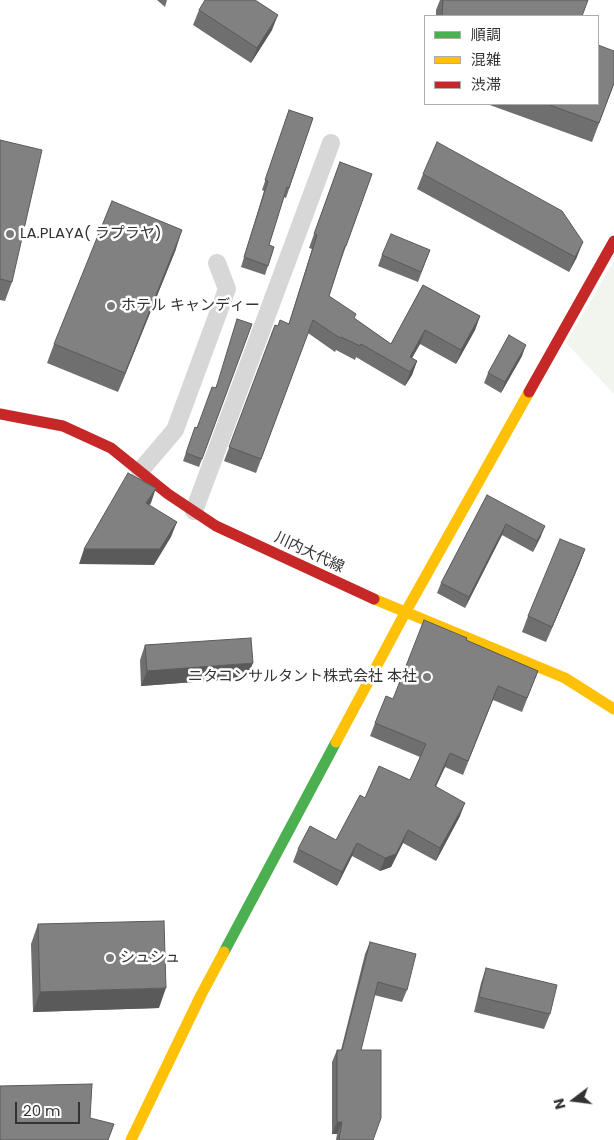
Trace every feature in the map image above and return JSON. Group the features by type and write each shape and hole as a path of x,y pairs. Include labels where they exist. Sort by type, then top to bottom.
{"street":[{"path":"194,511 331,143"},
{"path":"131,1140 201,995 405,613 614,241"},
{"path":"140,471 174,430 227,289 216,262"},
{"name":"川内大代線","path":"0,414 63,426 111,448 168,494 216,526 405,613 565,678 614,709"}],"shaded area":[{"path":"614,261 614,394 566,343"}],"building":[{"path":"205,0 255,0 278,15 257,48 199,10"},
{"path":"443,0 588,0 582,15 442,15"},
{"path":"599,45 614,51 614,83 599,123 550,105 599,105"},
{"path":"289,110 313,118 289,188 287,187 269,245 274,247 268,266 244,257 268,181 265,180"},
{"name":"LA.PLAYA( ラプラヤ)","path":"0,140 42,150 12,282 0,279"},
{"path":"437,142 562,211 583,242 575,257 423,174"},
{"path":"340,162 372,174 345,246 329,296 356,314 354,318 391,344 423,285 480,316 461,350 425,330 410,357 417,361 410,372 361,344 360,346 340,338 313,320 261,459 229,447 275,325 278,326 280,320 289,324 317,235 314,234"},
{"name":"ホテル キャンディー","path":"112,201 182,230 125,373 54,344"},
{"path":"391,234 430,250 421,272 382,255"},
{"path":"237,319 252,324 202,459 186,453 212,387 216,388"},
{"path":"509,335 526,345 505,382 488,373"},
{"path":"128,473 156,488 146,503 177,522 160,549 84,549"},
{"path":"487,495 545,526 537,541 506,524 469,597 441,583"},
{"path":"560,539 585,549 552,627 528,616"},
{"path":"424,620 538,671 527,698 498,686 468,761 450,753 435,786 465,803 440,848 408,830 396,854 385,858 357,843 342,872 298,849 310,826 336,840 360,795 365,798 379,766 410,780 426,744 375,723 386,696 393,699"},
{"path":"251,638 253,663 147,671 145,645"},
{"path":"164,921 166,988 40,992 38,924"},
{"path":"370,942 416,954 407,990 378,982 361,1050 381,1050 381,1118 373,1140 339,1140 342,1122 337,1122 337,1050 342,1050"},
{"path":"486,968 557,985 550,1014 479,997"},
{"path":"92,1084 90,1118 114,1124 108,1140 0,1140 0,1086"}],"traffic: fast":[{"path":"224,952 336,742"}],"traffic: slow":[{"path":"336,742 405,613 529,392"},
{"path":"374,599 565,678 614,709"},
{"path":"131,1140 201,995 224,952"}],"traffic: jam":[{"path":"529,392 614,241"},
{"path":"0,414 63,426 111,448 168,494 216,526 374,599"}],"place":[{"name":"LA.PLAYA( ラプラヤ)","path":"10,234"},
{"name":"ホテル キャンディー","path":"111,306"},
{"name":"ニタコンサルタント株式会社 本社","path":"427,677"},
{"name":"シュシュ","path":"110,958"}]}
